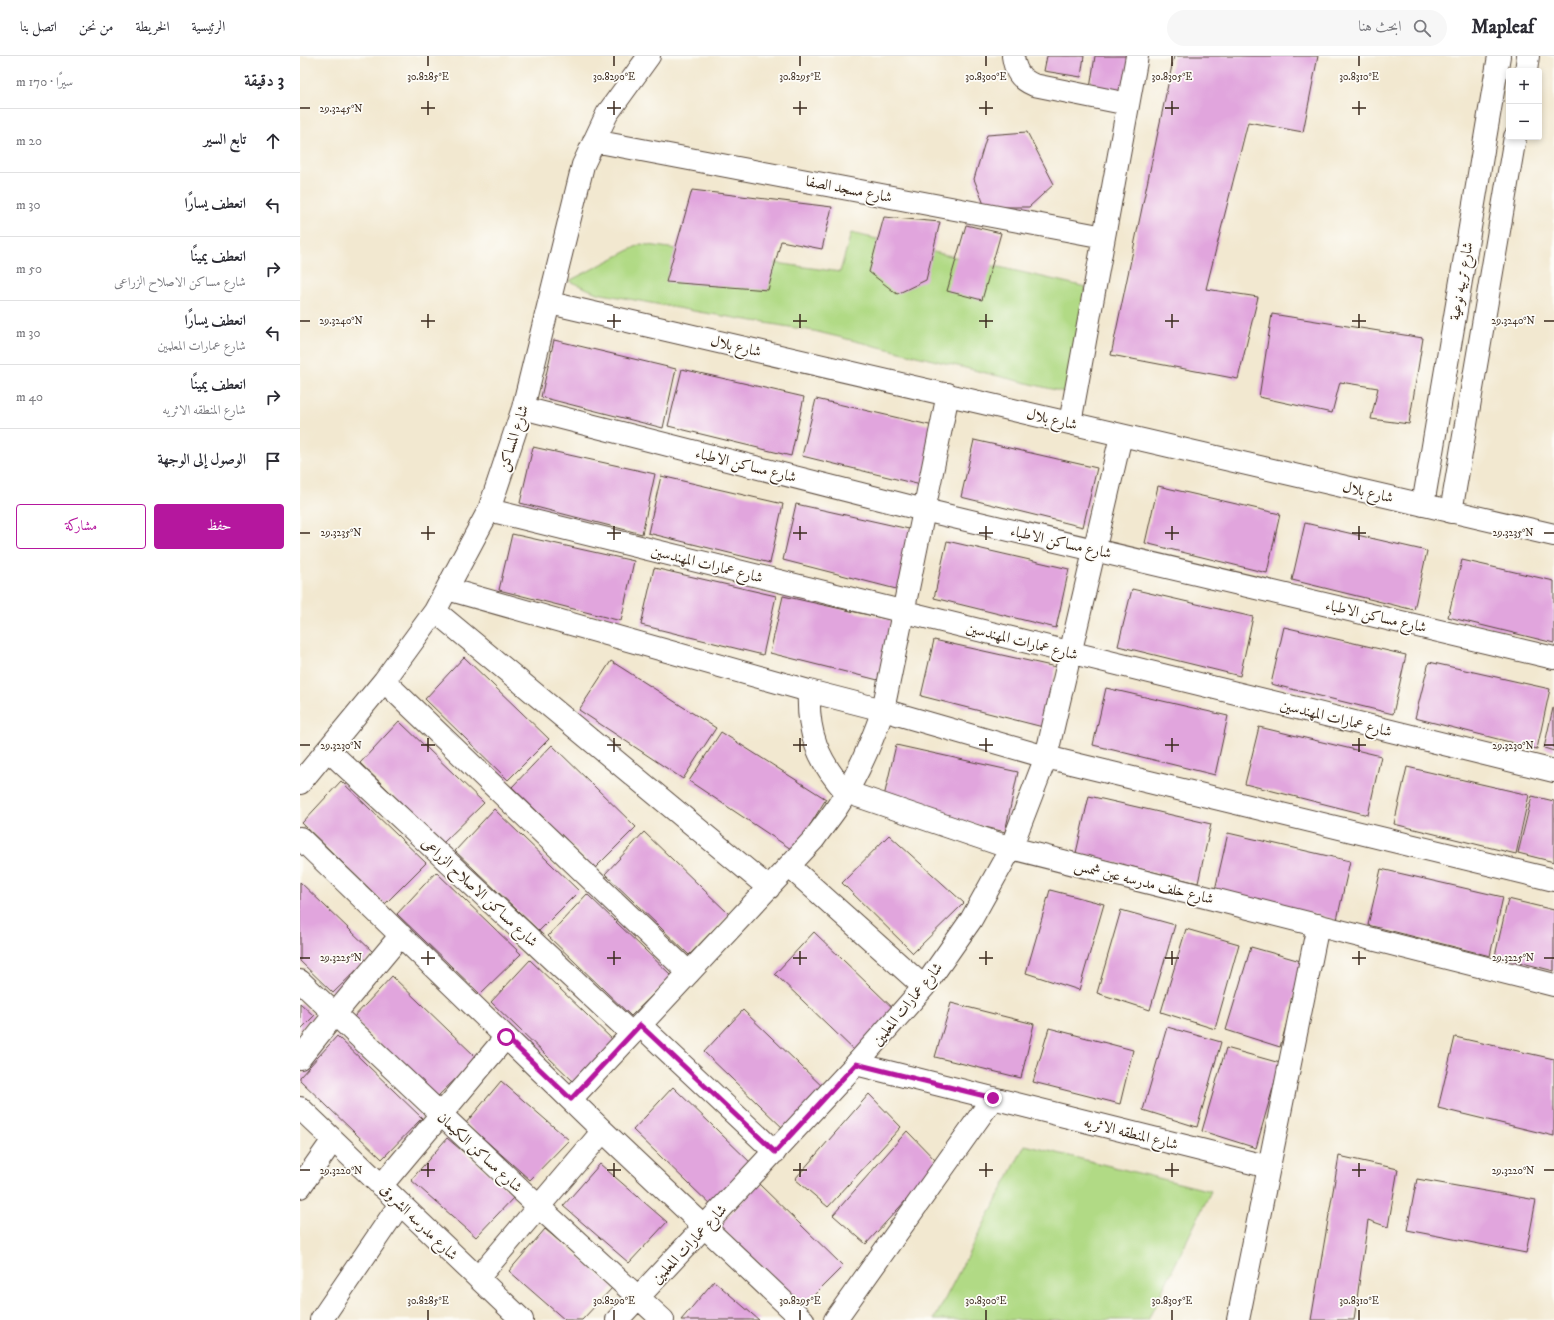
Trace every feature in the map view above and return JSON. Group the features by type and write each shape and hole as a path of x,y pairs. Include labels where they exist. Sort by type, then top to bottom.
{"street":[{"name":"شارع المساكن","path":"300,783 384,681 435,611 489,510 523,408 583,166 607,114 649,56"},
{"path":"1013,56 1016,70 1021,77 1034,85 1128,104"},
{"path":"1070,423 1137,56"},
{"name":"شارع تربيه نوعية","path":"1423,505 1499,56"},
{"path":"1526,68 1528,56"},
{"name":"شارع تربيه نوعية","path":"1451,512 1514,140"},
{"name":"شارع مسجد الصفا","path":"594,141 1104,237"},
{"name":"شارع بلال","path":"550,303 948,394 1554,536"},
{"path":"571,1099 814,839 836,810 846,792 871,744 883,710 948,394"},
{"name":"شارع مساكن الاطباء","path":"523,408 924,510 1554,658"},
{"name":"شارع عمارات المعلمين","path":"617,1320 856,1064 924,987 972,920 1011,848 1046,757 1122,436"},
{"name":"شارع عمارات المهندسين","path":"489,510 1554,771"},
{"path":"447,589 883,710 1046,757 1554,880"},
{"path":"435,611 769,888"},
{"path":"384,681 688,973"},
{"name":"شارع خلف مدرسه عين شمس","path":"809,690 808,709 816,747 824,764 834,779 846,792 1011,848 1554,985"},
{"name":"شارع مساكن الاصلاح الزراعى","path":"328,750 636,1030 775,1152"},
{"path":"300,838 571,1099 603,1132 803,1320"},
{"path":"789,866 924,987"},
{"path":"1238,1320 1318,925"},
{"path":"300,1058 334,1014 401,935"},
{"name":"شارع مساكن الكيمان","path":"300,981 538,1207 663,1320"},
{"path":"381,1186 506,1037"},
{"name":"شارع المنطقه الاثريه","path":"856,1064 1269,1167"},
{"path":"835,1320 993,1098"},
{"name":"شارع مدرسه الشروق","path":"300,1108 522,1320"},
{"path":"478,1278 603,1132"},
{"path":"300,1187 333,1140"},
{"path":"321,1320 400,1204"}],"green space":[{"path":"851,233 1086,287 1068,393 814,331 597,293 569,281 641,244 840,272"},
{"path":"1025,1145 1211,1191 1148,1320 934,1320"}],"building":[{"path":"1047,56 1084,56 1081,77 1044,71"},
{"path":"1095,56 1134,56 1126,101 1089,95"},
{"path":"1174,56 1318,56 1303,132 1248,122 1206,289 1258,297 1238,379 1111,355"},
{"path":"1027,132 1054,184 1029,207 985,207 974,179 987,135"},
{"path":"692,190 832,207 822,249 781,241 768,290 666,282"},
{"path":"884,217 940,222 926,280 897,294 869,272"},
{"path":"966,225 1001,233 982,300 947,291"},
{"path":"1272,314 1423,338 1409,424 1371,419 1378,388 1340,382 1332,413 1259,397"},
{"path":"554,340 676,369 663,428 541,397"},
{"path":"682,369 804,397 791,456 668,426"},
{"path":"816,399 938,427 925,486 802,456"},
{"path":"974,440 1097,468 1083,527 961,497"},
{"path":"533,447 655,474 642,534 520,503"},
{"path":"661,476 783,504 770,563 648,533"},
{"path":"1158,486 1280,514 1267,573 1145,543"},
{"path":"796,504 918,531 904,591 783,560"},
{"path":"1305,523 1427,551 1414,610 1292,580"},
{"path":"512,534 634,561 621,621 499,590"},
{"path":"947,541 1069,569 1056,628 934,598"},
{"path":"1462,560 1554,581 1554,643 1448,617"},
{"path":"654,568 776,596 763,655 641,625"},
{"path":"1132,589 1253,617 1240,676 1118,646"},
{"path":"783,596 891,620 878,680 770,653"},
{"path":"1284,627 1406,655 1393,714 1271,684"},
{"path":"934,640 1056,667 1043,727 921,696"},
{"path":"464,657 549,739 508,780 425,699"},
{"path":"611,661 716,728 683,779 579,710"},
{"path":"1429,662 1550,689 1537,749 1415,718"},
{"path":"1106,688 1228,716 1215,775 1093,745"},
{"path":"1554,708 1554,751 1544,748"},
{"path":"399,721 484,803 443,843 360,763"},
{"path":"1259,727 1381,756 1368,815 1245,784"},
{"path":"721,732 826,799 794,851 689,781"},
{"path":"552,745 636,827 595,868 512,787"},
{"path":"896,745 1018,772 1005,832 883,801"},
{"path":"1407,767 1529,795 1516,854 1394,824"},
{"path":"341,781 426,863 385,904 302,823"},
{"path":"1089,796 1211,824 1198,883 1076,853"},
{"path":"1532,796 1554,801 1554,862 1518,853"},
{"path":"494,809 579,891 539,931 455,851"},
{"path":"644,832 729,914 689,955 605,874"},
{"path":"1228,833 1350,861 1337,920 1215,890"},
{"path":"889,835 964,903 913,953 842,883"},
{"path":"1381,869 1503,897 1490,956 1368,925"},
{"path":"436,872 521,954 480,994 397,914"},
{"path":"300,882 374,953 333,993 300,961"},
{"path":"1050,890 1104,904 1079,990 1026,973"},
{"path":"587,894 672,976 631,1016 548,936"},
{"path":"1508,899 1554,910 1554,971 1495,956"},
{"path":"1121,910 1175,925 1150,1010 1097,993"},
{"path":"1186,929 1239,944 1215,1029 1161,1012"},
{"path":"814,932 899,1014 858,1054 775,974"},
{"path":"1251,947 1304,962 1280,1047 1226,1030"},
{"path":"530,960 615,1042 575,1083 491,1002"},
{"path":"392,976 477,1058 436,1098 353,1018"},
{"path":"300,1003 314,1016 300,1030"},
{"path":"951,1003 1034,1024 1021,1078 935,1057"},
{"path":"743,1010 828,1092 787,1132 704,1052"},
{"path":"1167,1027 1221,1042 1197,1127 1143,1110"},
{"path":"1049,1028 1133,1050 1120,1104 1033,1082"},
{"path":"337,1036 422,1118 382,1159 300,1080 300,1077"},
{"path":"1455,1037 1554,1059 1554,1136 1438,1108"},
{"path":"1226,1048 1280,1063 1256,1148 1202,1131"},
{"path":"501,1081 569,1140 530,1180 466,1123"},
{"path":"673,1087 757,1169 716,1210 633,1130"},
{"path":"869,1094 901,1127 828,1207 795,1179"},
{"path":"907,1131 939,1164 866,1244 833,1215"},
{"path":"447,1138 515,1196 476,1237 411,1180"},
{"path":"1339,1156 1398,1169 1388,1227 1368,1220 1354,1320 1311,1320"},
{"path":"600,1164 667,1222 629,1263 563,1206"},
{"path":"1417,1179 1536,1200 1526,1253 1407,1230"},
{"path":"759,1184 843,1266 803,1306 719,1226"},
{"path":"545,1229 613,1287 582,1320 565,1320 509,1271"},
{"path":"714,1281 759,1320 681,1320"}],"route":[{"path":"506,1037 571,1099 640,1025 775,1152 856,1064 993,1098"}]}
